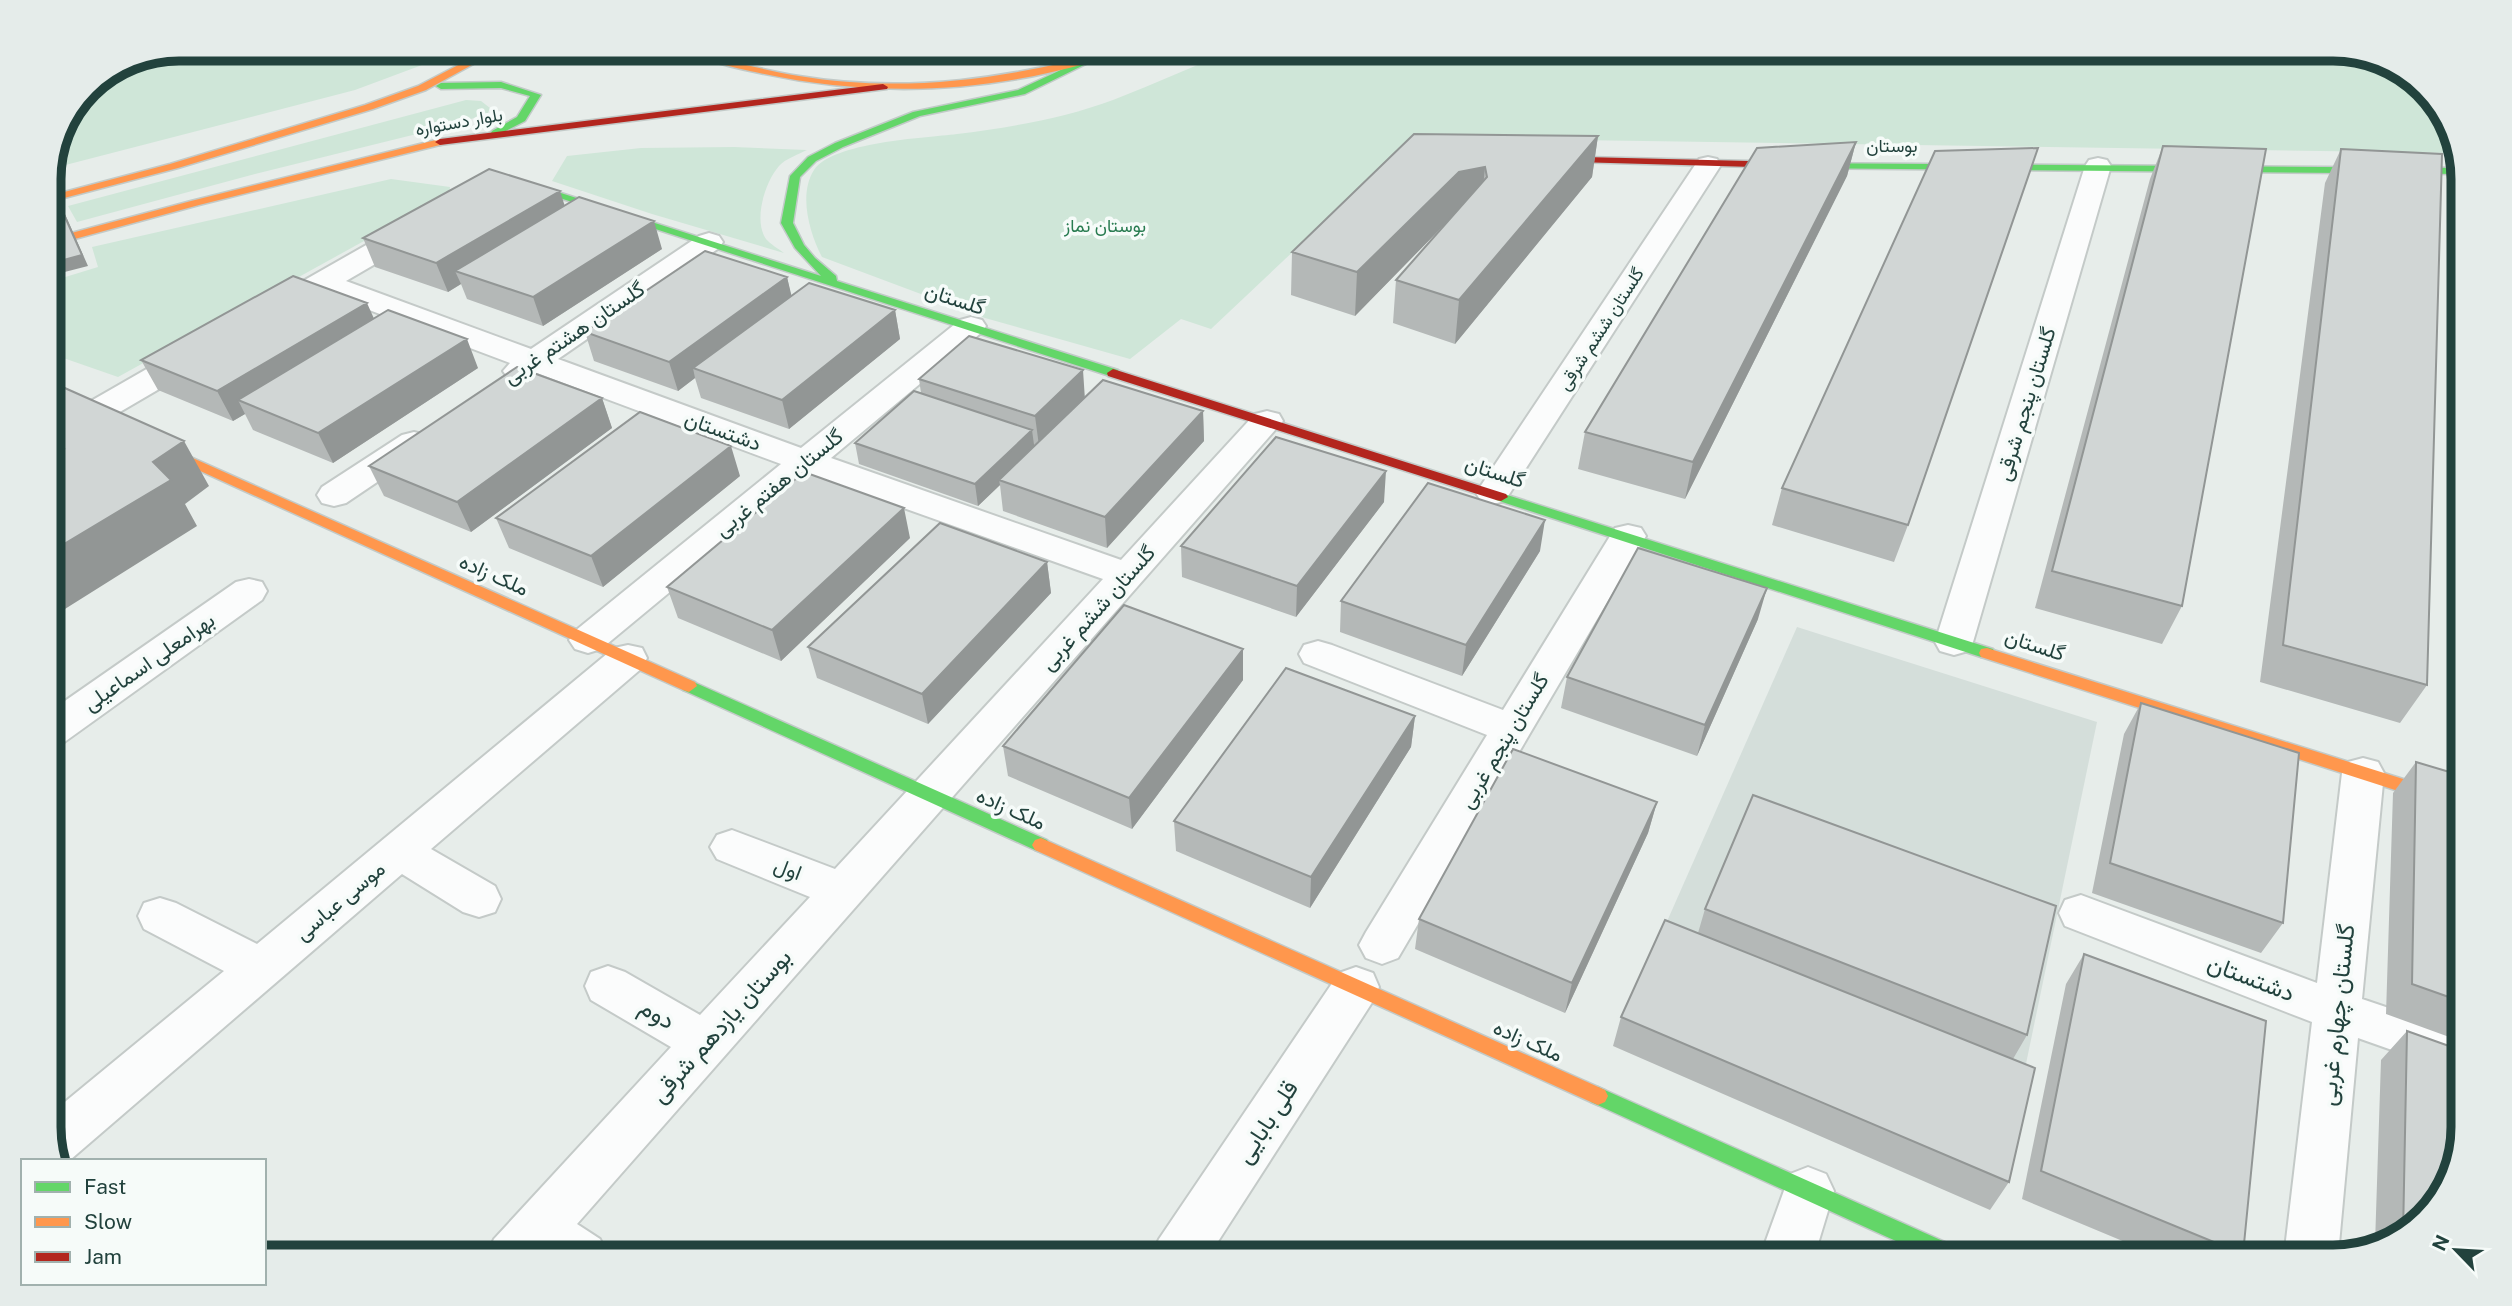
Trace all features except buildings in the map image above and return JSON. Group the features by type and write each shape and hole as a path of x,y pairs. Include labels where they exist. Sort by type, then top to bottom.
{"street":[{"name":"بلوار دستواره","path":"62,196 174,166 369,107 422,88 473,61"},
{"path":"717,61 775,76 883,86 1007,79 1090,61"},
{"path":"837,283 811,261 787,223 794,176 812,159 839,145 918,114 1021,92 1083,63"},
{"path":"422,88 484,81 516,86 536,96 532,109 515,125 491,135"},
{"name":"بلوار دستواره","path":"62,239 443,141 883,86"},
{"name":"بوستان","path":"1525,158 1708,164 2450,171"},
{"name":"گلستان ششم شرقی","path":"1493,493 1708,164"},
{"name":"گلستان پنجم شرقی","path":"1954,642 2098,166"},
{"path":"484,193 513,181"},
{"name":"گلستان","path":"513,181 2451,801"},
{"path":"287,302 438,217"},
{"name":"گلستان هشتم غربی","path":"500,383 709,242"},
{"name":"دشتستان","path":"322,282 805,461 1127,575"},
{"name":"گلستان هفتم غربی","path":"588,640 971,326"},
{"path":"91,417 217,342"},
{"name":"گلستان ششم غربی","path":"930,795 1267,421"},
{"path":"334,495 433,428"},
{"name":"ملک زاده","path":"138,438 1928,1245"},
{"name":"گلستان پنجم غربی","path":"1381,945 1628,536"},
{"name":"بهرامعلی اسماعیلی","path":"62,724 249,591"},
{"path":"1318,654 1512,729"},
{"name":"موسی عباسی","path":"62,1135 628,659"},
{"name":"گلستان چهارم غربی","path":"2312,1245 2363,773"},
{"name":"بوستان یازدهم شرقی","path":"526,1243 930,795"},
{"name":"اول","path":"732,847 844,891"},
{"path":"400,851 479,899"},
{"name":"دشتستان","path":"2081,913 2338,1011 2451,1050"},
{"path":"160,916 261,968"},
{"name":"دوم","path":"608,986 706,1042"},
{"name":"قلی بابایی","path":"1186,1245 1356,987"},
{"path":"1791,1245 1808,1191"}],"shaded area":[{"path":"1797,627 2097,722 2022,1083 1661,935"}],"green space":[{"path":"180,61 433,61 355,90 63,166 65,149 73,127 86,108 120,77 142,68"},
{"path":"854,61 956,61 908,64"},
{"name":"بوستان نماز","path":"1208,61 2332,61 2370,68 2398,81 2431,114 2439,127 2447,153 1436,138 1405,146 1211,329 1181,319 1130,359 985,318 822,257 813,237 806,202 809,180 814,170 824,161 859,147 1036,122 1113,100"},
{"path":"466,100 481,101 490,108 488,113 457,124 77,222 68,206"},
{"path":"734,147 807,150 779,166 769,181 762,201 762,231 768,241 784,253 552,181 567,156 641,148"},
{"path":"391,179 450,187 449,194 118,377 62,358 62,278 98,267 92,247"}],"traffic: fast":[{"path":"832,279 811,261 799,246 787,223 795,176 812,159 839,145 917,114 1021,92 1083,63"},
{"path":"441,86 501,85 536,95 521,119 496,133"},
{"path":"1793,165 2450,171"},
{"path":"513,181 1113,373"},
{"path":"1501,497 1987,653"},
{"path":"689,686 1041,845"},
{"path":"1598,1096 1928,1245"}],"traffic: slow":[{"path":"62,196 174,166 369,107 422,88 473,61"},
{"path":"725,61 798,79 853,86 908,87 963,84 1018,76 1087,61"},
{"path":"62,239 440,142"},
{"path":"148,442 689,686"},
{"path":"1987,653 2448,800"},
{"path":"1041,845 1598,1096"}],"traffic: jam":[{"path":"440,142 883,87"},
{"path":"1543,159 1793,165"},
{"path":"1113,373 1501,497"}]}
